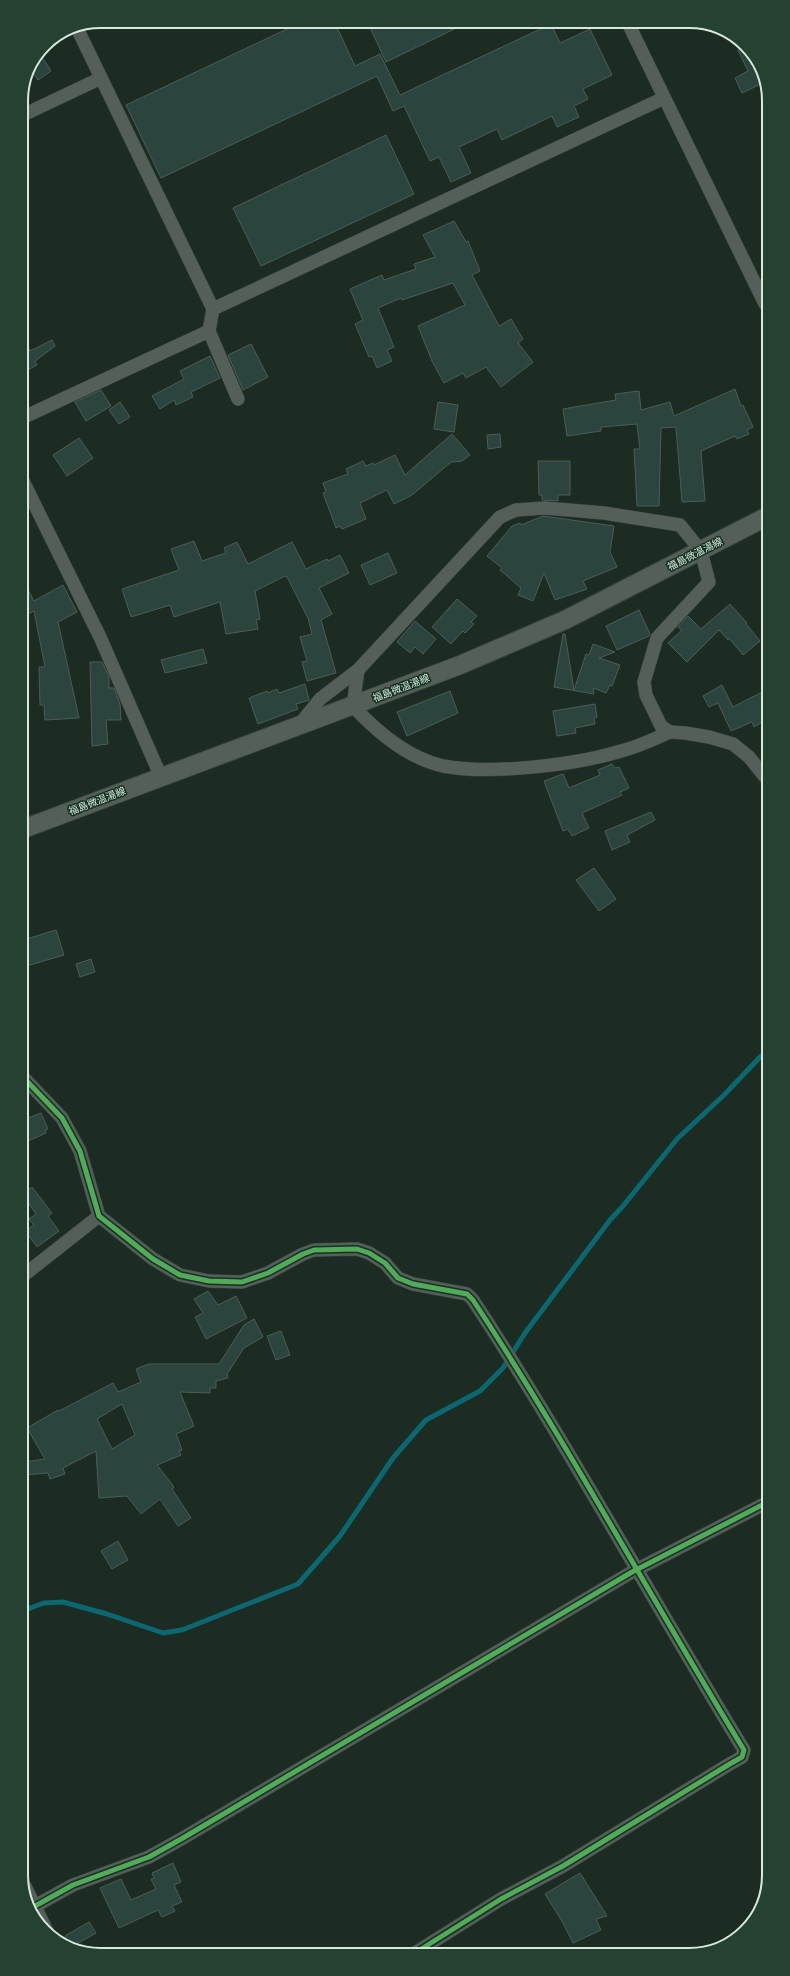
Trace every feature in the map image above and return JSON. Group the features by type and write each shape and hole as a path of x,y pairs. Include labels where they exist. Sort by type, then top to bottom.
{"main road":[{"name":"福島微温湯線","path":"28,827 460,665 565,620 762,519"}],"street":[{"path":"630,28 762,298"},
{"path":"79,32 213,309 209,330 238,399"},
{"path":"28,113 101,78"},
{"path":"213,309 664,98"},
{"path":"28,415 209,330"},
{"path":"28,491 100,637 161,777"},
{"path":"297,727 320,699 358,670 500,517 516,510 545,508 604,513 680,525 701,551 709,582 657,638 644,682 646,695 661,726 670,732"},
{"path":"358,670 353,706 373,728 395,744 442,766 518,768 576,762 622,751 670,732 709,736 732,744 749,757 762,773"},
{"path":"28,1082 62,1118 80,1151 99,1216 154,1259 180,1275 209,1280 242,1282 268,1273 303,1254 314,1250 357,1249 370,1253 385,1263 398,1278 413,1284 467,1294 502,1344 553,1426 744,1750 742,1757 564,1866 501,1899 423,1948"},
{"path":"28,1272 99,1216"},
{"path":"35,1906 73,1885 149,1857 551,1618 638,1568 762,1505"}],"building":[{"path":"289,28 337,28 355,66 380,54 400,95 542,28 553,28 560,43 590,29 612,75 583,89 588,99 574,106 579,117 557,127 552,116 502,140 497,129 459,147 471,173 451,182 439,157 430,161 404,106 393,111 377,76 161,178 126,105"},
{"path":"370,28 456,28 386,62"},
{"path":"741,49 750,61 760,85 742,93 735,78 748,71 738,50"},
{"path":"43,58 51,71 38,80 34,74"},
{"path":"386,135 414,194 261,266 233,208"},
{"path":"454,221 466,242 468,241 480,271 472,275 499,326 511,319 523,339 518,343 533,362 501,387 486,367 466,378 463,373 444,383 432,361 418,326 465,305 453,283 402,300 401,298 378,308 394,347 387,350 392,361 377,368 372,356 369,357 355,324 363,320 350,289 382,275 384,280 416,269 414,264 435,257 423,235"},
{"path":"52,340 55,346 35,361 37,365 28,370 28,346 30,351"},
{"path":"251,344 268,377 243,390 228,355"},
{"path":"210,356 220,378 191,392 193,397 176,405 174,400 160,409 152,396 184,379 180,371"},
{"path":"735,389 741,406 743,405 753,427 747,430 749,434 737,439 735,436 701,451 705,501 682,502 676,427 661,428 659,506 637,506 634,449 640,449 637,424 601,427 601,431 567,436 563,409 616,400 615,394 639,391 641,410 670,402 674,416"},
{"path":"101,390 111,406 86,421 75,402"},
{"path":"120,402 130,417 119,424 109,410"},
{"path":"438,402 458,405 454,432 434,429"},
{"path":"452,434 470,455 462,461 451,462 412,495 394,504 387,490 360,503 366,519 342,529 340,526 336,528 323,493 326,492 323,483 348,474 346,469 363,461 366,466 373,463 374,465 395,455 405,475"},
{"path":"500,434 501,447 488,449 487,435"},
{"path":"79,438 93,458 67,476 53,455"},
{"path":"538,461 570,461 570,495 558,495 558,501 542,500 542,495 539,495"},
{"path":"543,516 614,526 610,552 617,567 583,581 587,589 555,600 544,573 533,601 518,595 521,588 500,570 502,568 487,556 512,526 520,523 521,525"},
{"path":"194,541 202,561 226,553 224,548 237,542 248,564 292,542 306,569 327,559 328,561 340,555 349,573 319,588 332,614 321,620 336,673 307,681 302,662 307,661 300,637 312,634 308,618 287,577 285,576 255,591 260,619 256,620 258,629 226,634 220,602 174,617 170,605 131,617 122,589 179,570 171,549"},
{"path":"388,553 397,573 370,585 361,565"},
{"path":"63,585 77,612 58,622 79,718 45,720 44,705 40,705 39,667 45,667 34,611 28,614 28,590 34,601"},
{"path":"457,599 477,616 471,622 474,624 465,633 463,631 451,644 432,627"},
{"path":"730,604 747,623 746,624 760,641 743,655 729,638 728,640 719,630 687,662 668,643 682,630 678,627 688,616 701,629"},
{"path":"639,610 650,634 649,636 617,650 606,626"},
{"path":"415,621 436,639 423,654 415,647 410,653 397,642"},
{"path":"563,634 565,634 574,690 586,654 589,655 593,644 615,652 599,658 620,665 612,686 610,685 606,693 593,688 594,694 554,687"},
{"path":"203,649 207,663 165,673 161,660"},
{"path":"90,662 102,662 109,677 109,688 114,688 120,704 121,720 106,720 108,744 92,746"},
{"path":"305,684 309,700 296,704 298,709 258,724 249,698 277,689 279,693"},
{"path":"722,685 733,707 762,692 762,722 754,727 752,722 731,731 718,703 709,707 703,696"},
{"path":"450,691 458,713 407,736 397,712"},
{"path":"595,704 597,717 594,718 595,724 575,728 576,733 557,736 553,711"},
{"path":"612,764 615,768 619,767 629,788 620,792 622,795 582,813 589,828 572,836 568,829 563,831 544,781 563,774 569,788 600,775 598,770"},
{"path":"651,812 655,820 627,835 630,842 612,850 605,831"},
{"path":"594,868 616,899 599,911 576,880"},
{"path":"56,930 64,955 28,966 28,938"},
{"path":"91,959 95,972 80,977 76,964"},
{"path":"41,1113 48,1129 45,1130 46,1133 28,1141 28,1118"},
{"path":"32,1187 52,1213 48,1216 59,1231 37,1247 28,1235 28,1229 34,1225 29,1219 36,1214 28,1203 28,1190"},
{"path":"208,1291 218,1305 236,1296 247,1318 206,1339 195,1317 203,1313 194,1299"},
{"path":"254,1319 263,1337 244,1348 227,1374 228,1378 216,1381 216,1388 210,1388 210,1393 180,1392 194,1426 176,1434 182,1450 179,1451 181,1455 157,1465 174,1487 172,1489 191,1518 178,1526 160,1499 141,1514 127,1496 99,1498 96,1451 63,1468 65,1474 50,1479 48,1473 28,1475 28,1461 45,1459 28,1427 58,1410 59,1411 113,1383 118,1392 141,1382 136,1369 149,1364 219,1364 244,1325","holes":["122,1404 135,1435 112,1449 97,1419"]},
{"path":"281,1331 290,1355 276,1360 267,1336"},
{"path":"118,1541 128,1560 112,1569 101,1551"},
{"path":"173,1863 181,1882 174,1885 182,1902 172,1906 175,1911 162,1917 158,1910 119,1928 100,1888 121,1879 131,1900 156,1889 151,1879 154,1878 152,1873"},
{"path":"580,1873 607,1916 596,1919 601,1930 573,1943 562,1921 545,1894"},
{"path":"89,1922 96,1933 77,1943 67,1939 65,1936"}],"waterway":[{"path":"28,1609 44,1603 63,1602 107,1614 163,1633 182,1630 298,1584 340,1536 393,1458 426,1420 480,1391 503,1368 525,1333 610,1220 677,1139 724,1095 762,1056"}],"cycle path":[{"path":"28,1082 62,1118 80,1151 99,1216 153,1259 180,1275 209,1281 242,1282 268,1273 303,1254 314,1250 357,1249 369,1253 385,1263 398,1278 413,1284 467,1294 473,1300 543,1411 744,1750 742,1757 563,1866 501,1899 423,1948"},
{"path":"35,1906 73,1885 149,1857 632,1572 762,1505"}]}
